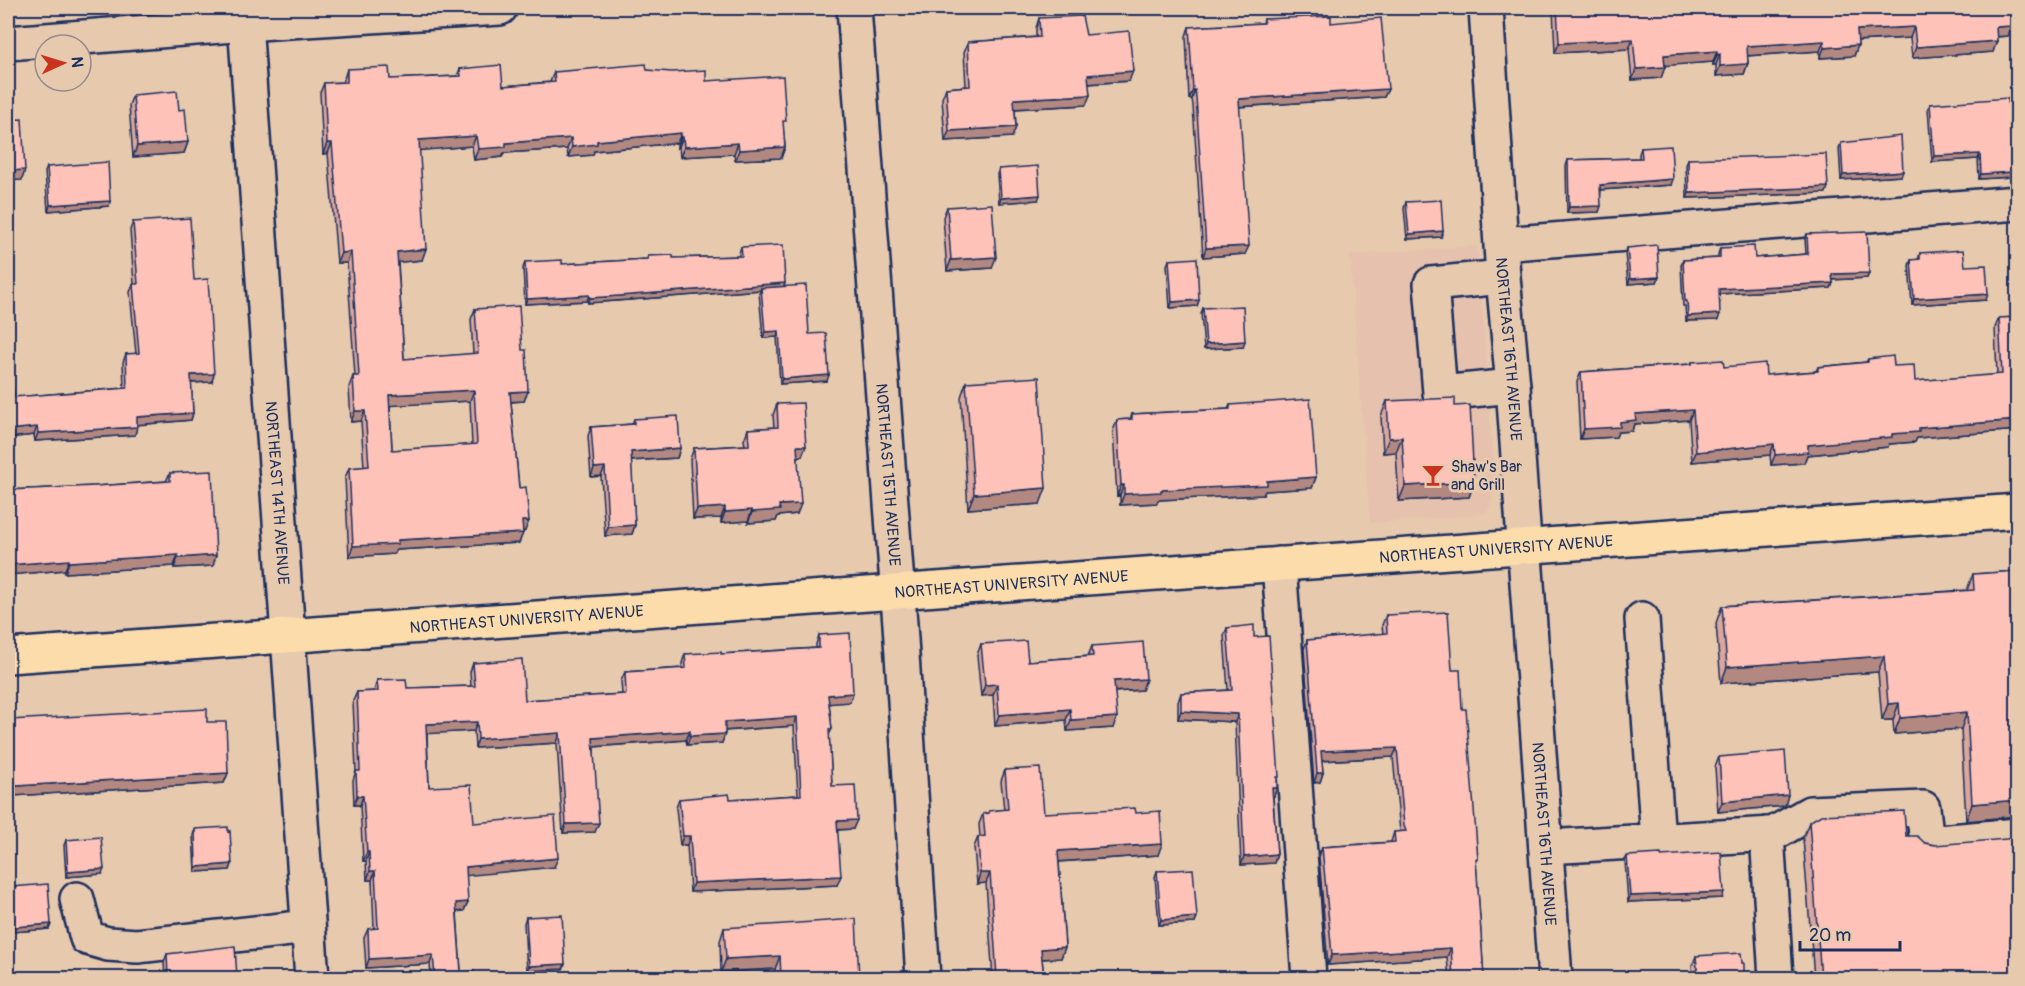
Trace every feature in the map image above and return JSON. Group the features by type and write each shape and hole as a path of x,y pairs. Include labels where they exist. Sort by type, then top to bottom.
{"main road":[{"name":"NORTHEAST UNIVERSITY AVENUE","path":"8,656 2018,511"}],"street":[{"path":"8,43 244,16 500,8"},
{"name":"NORTHEAST 15TH AVENUE","path":"854,8 923,978"},
{"name":"NORTHEAST 16TH AVENUE","path":"1486,8 1503,278 1513,386 1555,978"},
{"name":"NORTHEAST 14TH AVENUE","path":"244,16 312,978"},
{"path":"1502,244 2018,203"},
{"path":"1503,278 1431,284 1440,393 1513,386"},
{"path":"1279,564 1309,978"},
{"path":"1642,619 1658,840"},
{"path":"1546,848 1773,834 1810,813 1923,807 1928,843 2018,835"},
{"path":"1767,834 1776,978"},
{"path":"77,899 87,938 108,944 136,946 308,927"}],"shaded area":[{"path":"1477,246 1495,489 1491,503 1488,510 1480,515 1370,523 1350,255"}],"building":[{"path":"1557,8 2011,8 2012,26 1996,27 1997,41 1916,47 1914,27 1857,30 1858,45 1824,48 1824,41 1747,46 1748,63 1746,64 1720,66 1720,54 1717,55 1717,51 1664,55 1665,67 1636,69 1633,39 1559,43"},
{"path":"1082,16 1086,35 1129,31 1133,71 1088,75 1090,95 1014,99 1016,127 949,131 946,88 970,86 968,42 1040,37 1039,18"},
{"path":"1331,16 1331,23 1381,18 1388,89 1239,99 1249,246 1206,248 1189,27 1264,23 1264,19"},
{"path":"646,64 647,70 672,72 706,70 706,81 783,76 785,147 739,150 738,143 684,147 681,133 597,141 597,144 572,147 571,138 506,143 506,147 478,149 476,136 419,140 426,249 397,252 404,359 478,353 475,309 519,306 522,350 526,350 528,391 510,392 519,488 526,487 529,521 522,521 523,533 398,540 398,544 353,546 349,468 369,466 365,411 355,411 353,376 359,376 351,252 341,253 332,143 327,143 324,83 347,82 347,69 389,67 390,79 461,76 460,69 501,65 503,86 555,82 554,72","holes":["474,390 477,444 392,450 389,395"]},
{"path":"177,91 179,110 185,109 188,142 137,146 133,95"},
{"path":"2008,98 2013,172 1981,174 1980,154 1934,156 1930,104"},
{"path":"22,119 25,170 8,171 8,120"},
{"path":"1901,136 1903,171 1843,175 1841,143"},
{"path":"1671,146 1673,179 1600,185 1601,206 1569,207 1568,160 1642,158 1641,148"},
{"path":"1826,154 1828,187 1689,193 1688,159"},
{"path":"108,162 110,201 50,205 47,167"},
{"path":"1038,166 1040,195 1001,198 999,169"},
{"path":"1441,200 1443,231 1409,234 1406,202"},
{"path":"992,204 996,257 951,260 947,207"},
{"path":"190,218 194,280 208,279 214,374 191,375 193,413 137,417 137,427 38,433 37,427 8,430 8,340 10,340 14,397 127,388 126,354 139,353 133,284 138,284 133,222"},
{"path":"1867,232 1869,273 1832,274 1833,283 1719,289 1720,314 1688,316 1683,260 1720,258 1720,248 1754,246 1755,258 1808,254 1807,234"},
{"path":"783,245 785,283 590,298 589,295 527,299 525,262 562,260 562,264 648,259 648,256 673,255 673,258 742,256 741,247"},
{"path":"1657,245 1659,277 1630,279 1627,248"},
{"path":"1963,250 1965,266 1986,265 1988,294 1914,299 1911,260 1920,259 1920,253"},
{"path":"1197,258 1199,300 1172,302 1169,260"},
{"path":"806,285 809,334 826,333 829,375 782,379 779,331 765,332 761,288"},
{"path":"1243,306 1245,341 1206,344 1203,308"},
{"path":"2018,317 2018,420 1919,428 1919,432 1892,434 1892,437 1808,445 1808,452 1775,455 1774,444 1696,452 1693,410 1635,414 1636,420 1620,422 1620,427 1584,429 1581,372 1723,360 1724,367 1765,363 1766,375 1818,371 1818,367 1868,362 1868,359 1893,356 1894,366 1914,365 1915,381 2002,374 1999,318"},
{"path":"1039,377 1046,488 974,494 966,382"},
{"name":"Shaw's Bar and Grill","path":"1455,398 1455,406 1470,405 1474,482 1405,486 1402,437 1389,438 1387,401"},
{"path":"1310,399 1316,477 1267,481 1267,485 1124,494 1124,485 1121,485 1117,420 1132,419 1132,414 1230,409 1230,405"},
{"path":"803,403 806,446 797,446 801,504 779,505 780,510 752,512 752,510 725,512 725,507 697,509 694,448 749,445 748,429 778,427 777,404"},
{"path":"678,416 680,448 631,452 635,525 608,527 605,467 594,468 591,427 634,424 634,419"},
{"path":"212,471 216,555 178,558 178,555 69,562 69,560 8,565 8,490 170,481 170,473"},
{"path":"2018,571 2018,800 1972,804 1967,712 1900,718 1899,703 1888,704 1884,656 1727,667 1722,606 1974,590 1973,574"},
{"path":"1448,612 1452,670 1460,670 1462,709 1466,709 1478,859 1476,859 1484,978 1453,978 1451,948 1332,955 1322,847 1395,842 1394,832 1406,831 1397,748 1321,751 1323,773 1317,773 1307,640 1387,633 1386,615"},
{"path":"1254,625 1254,637 1269,636 1279,777 1277,777 1277,788 1272,788 1277,854 1244,857 1238,714 1181,711 1181,693 1232,690 1227,628"},
{"path":"850,633 853,693 828,695 832,729 829,729 832,786 855,785 857,820 837,821 841,876 693,883 690,836 683,836 679,799 729,794 730,799 801,795 797,717 725,722 725,734 690,736 690,731 593,738 599,823 566,824 560,733 478,739 477,722 426,724 429,787 471,785 474,823 555,816 558,858 466,867 468,902 456,903 461,972 474,971 475,978 435,978 433,955 369,959 368,929 378,928 375,871 370,871 363,796 357,796 356,771 360,771 357,692 378,691 377,680 406,679 407,688 475,686 473,663 522,659 525,700 626,694 625,672 686,668 685,654 819,648 819,635"},
{"path":"1026,641 1028,661 1093,656 1092,646 1143,642 1146,679 1114,681 1117,717 1071,720 1070,709 999,715 997,684 985,685 981,644"},
{"path":"207,709 207,722 226,722 228,773 16,786 9,720"},
{"path":"1785,751 1788,795 1722,802 1719,757"},
{"path":"1040,768 1044,813 1135,808 1136,813 1160,811 1162,844 1058,851 1065,947 1041,949 1044,978 997,978 990,873 980,873 978,837 985,836 983,814 1008,809 1005,770"},
{"path":"1904,811 1906,836 1917,836 1925,843 1935,845 2018,838 2018,978 1821,978 1809,822 1821,815"},
{"path":"228,827 232,864 196,867 195,829"},
{"path":"101,837 104,869 68,872 66,840"},
{"path":"1721,852 1724,892 1630,896 1627,856"},
{"path":"1193,869 1197,917 1161,920 1157,871"},
{"path":"48,884 51,924 14,927 11,887"},
{"path":"8,903 12,978 8,978"},
{"path":"562,915 565,964 529,966 526,917"},
{"path":"856,919 859,978 781,978 780,956 726,959 724,928"},
{"path":"235,946 237,978 168,978 167,954"},
{"path":"1741,953 1744,978 1698,978 1696,956"}],"place":[{"name":"Shaw's Bar and Grill","path":"1433,475"}]}
